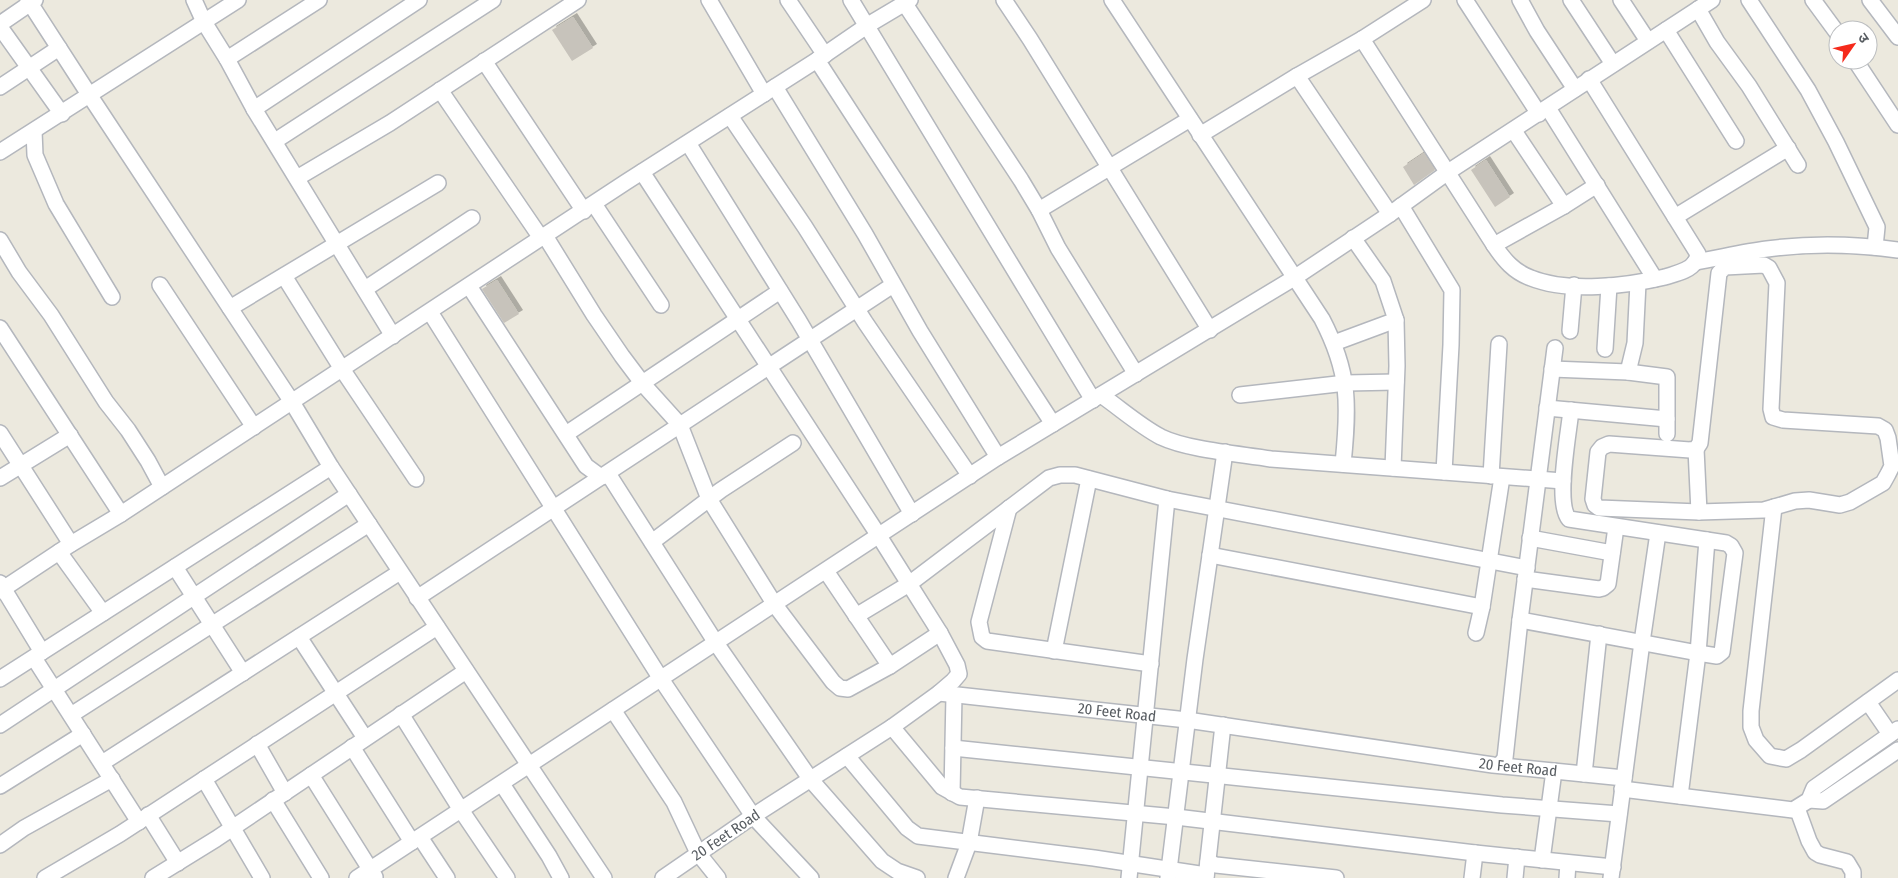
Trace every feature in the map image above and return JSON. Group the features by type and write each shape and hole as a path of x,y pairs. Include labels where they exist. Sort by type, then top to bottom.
{"street":[{"path":"194,0 204,22 254,108 393,336"},
{"path":"0,152 238,0"},
{"path":"227,59 319,0"},
{"path":"254,108 419,0"},
{"path":"274,141 493,0"},
{"path":"297,178 440,90 578,0"},
{"path":"709,0 865,234 893,285 998,457"},
{"path":"788,0 821,57 1053,424"},
{"path":"851,0 868,25 965,189 1097,398 1162,437 1177,443 1225,452 1271,459 1563,481"},
{"path":"1004,0 1210,330"},
{"path":"1200,135 1296,76 1362,39 1423,0"},
{"path":"1465,0 1597,185 1655,279"},
{"path":"1520,0 1575,89"},
{"path":"1571,0 1613,64"},
{"path":"1620,0 1648,41"},
{"path":"357,878 373,874 416,840 998,457 1294,278 1448,172 1712,0"},
{"path":"1750,0 1808,90 1836,142 1877,227 1875,247"},
{"path":"1813,0 1828,20"},
{"path":"1870,0 1898,37"},
{"path":"62,114 0,26 31,1 90,96 292,402 331,468 604,878"},
{"path":"1113,1 1322,319 1334,343 1346,383 1348,422 1343,464"},
{"path":"178,863 112,779 82,734 54,689 1,587 162,488 642,172 868,25 908,2 1039,210 1058,248 1136,374"},
{"path":"1698,9 1717,42 1749,86 1798,165"},
{"path":"1666,30 1736,141"},
{"path":"1362,39 1494,245 1515,270 1530,278 1546,283 1609,286 1638,283 1676,274 1689,268 1695,262 1698,254 1588,80"},
{"path":"0,87 59,48"},
{"path":"484,61 661,305"},
{"path":"1862,70 1898,125"},
{"path":"1296,76 1452,290 1452,345 1444,472"},
{"path":"440,90 541,238 548,239 594,315 643,384 680,425 708,499 775,605 834,682 840,688 848,689 890,666 940,633"},
{"path":"730,116 805,227 856,308 970,476"},
{"path":"1039,210 1190,119"},
{"path":"1514,130 1564,206"},
{"path":"34,131 35,155 56,204 112,297"},
{"path":"688,143 809,339 912,514"},
{"path":"1675,217 1788,148"},
{"path":"642,172 879,536 940,633 957,665 959,674 947,694 953,748 952,793"},
{"path":"230,308 438,183"},
{"path":"1494,245 1564,206 1597,185"},
{"path":"365,289 472,218"},
{"path":"1353,238 1383,281 1396,320 1393,468"},
{"path":"0,240 19,272 51,315 106,402 138,446 162,488"},
{"path":"1695,262 1768,249 1801,246 1831,245 1898,250"},
{"path":"1696,449 1609,444 1602,447 1598,452 1594,505 1599,508 1699,512 1764,510 1795,501 1810,500 1840,505 1850,502 1883,483 1895,467 1885,430 1878,426 1783,420 1773,417 1771,409 1777,283 1769,268 1764,265 1725,267 1720,273 1700,443 1696,449 1699,512"},
{"path":"284,276 342,369 416,480"},
{"path":"1628,372 1635,343 1638,283"},
{"path":"418,598 893,285"},
{"path":"1570,331 1574,285"},
{"path":"160,286 254,427"},
{"path":"469,286 586,466 601,477"},
{"path":"1605,350 1609,286"},
{"path":"566,434 780,291"},
{"path":"430,312 661,679 753,816 811,878"},
{"path":"1334,343 1396,320"},
{"path":"0,328 121,514"},
{"path":"1476,633 1495,531 1499,344"},
{"path":"1500,765 1505,758 1530,538 1555,348"},
{"path":"1552,369 1628,372 1667,377 1668,434"},
{"path":"1240,395 1346,383 1396,382"},
{"path":"1547,408 1667,419"},
{"path":"1520,620 1717,656 1722,652 1735,553 1731,546 1726,542 1569,519 1563,508 1563,481 1572,410"},
{"path":"0,433 21,466 65,548 103,613"},
{"path":"0,478 70,435"},
{"path":"652,542 708,499 793,443"},
{"path":"1169,874 1187,720 1225,452"},
{"path":"0,679 331,468"},
{"path":"601,477 609,475 716,643 811,780 882,861 907,877"},
{"path":"856,616 909,584 1049,478 1060,475 1075,475 1167,499 1489,560 1526,573 1599,590 1608,584 1616,527"},
{"path":"1054,651 1090,479"},
{"path":"0,725 349,494"},
{"path":"1130,871 1167,499"},
{"path":"1774,507 1751,711 1750,727 1756,740 1770,756 1786,758 1801,750 1898,680"},
{"path":"1010,508 979,622 982,637 987,641 1150,664"},
{"path":"71,715 369,524"},
{"path":"892,727 942,787 960,797 1212,821 1517,858 1568,862 1612,872 1658,533"},
{"path":"1530,538 1612,552"},
{"path":"1680,796 1698,652 1707,540"},
{"path":"1210,555 1482,607"},
{"path":"175,567 243,673"},
{"path":"826,571 890,666"},
{"path":"102,763 400,572"},
{"path":"45,878 144,818 437,626"},
{"path":"1584,774 1599,634"},
{"path":"299,637 365,738"},
{"path":"153,878 232,828 466,670"},
{"name":"20 Feet Road","path":"663,878 753,816 947,694 1187,720 1500,765 1584,774 1680,796 1793,810 1803,804 1823,801 1898,750"},
{"path":"1853,878 1853,872 1847,862 1820,855 1812,848 1803,804 1814,788 1894,731 1868,702"},
{"path":"613,710 674,802 698,853 718,878"},
{"path":"401,714 461,810 507,878"},
{"path":"1207,872 1222,725"},
{"path":"0,786 82,734"},
{"path":"257,744 279,796 321,878"},
{"path":"352,747 416,840 447,878"},
{"path":"953,748 1181,773 1549,809 1619,814"},
{"path":"847,756 907,828 918,836 1130,871 1169,874 1207,872 1216,865 1336,878"},
{"path":"1542,860 1554,770"},
{"path":"311,775 373,874"},
{"path":"0,845 24,828 112,779"},
{"path":"204,779 262,878"},
{"path":"502,784 549,856 561,878"},
{"path":"956,878 970,844 977,798"},
{"path":"1472,878 1474,853"},
{"path":"1515,878 1517,858"},
{"path":"1567,878 1568,862"}],"building":[{"path":"573,17 593,48 572,61 552,30"},
{"path":"1424,153 1435,170 1414,185 1403,167"},
{"path":"1486,160 1510,197 1495,207 1471,170"},
{"path":"497,280 519,314 504,323 482,289"}]}
